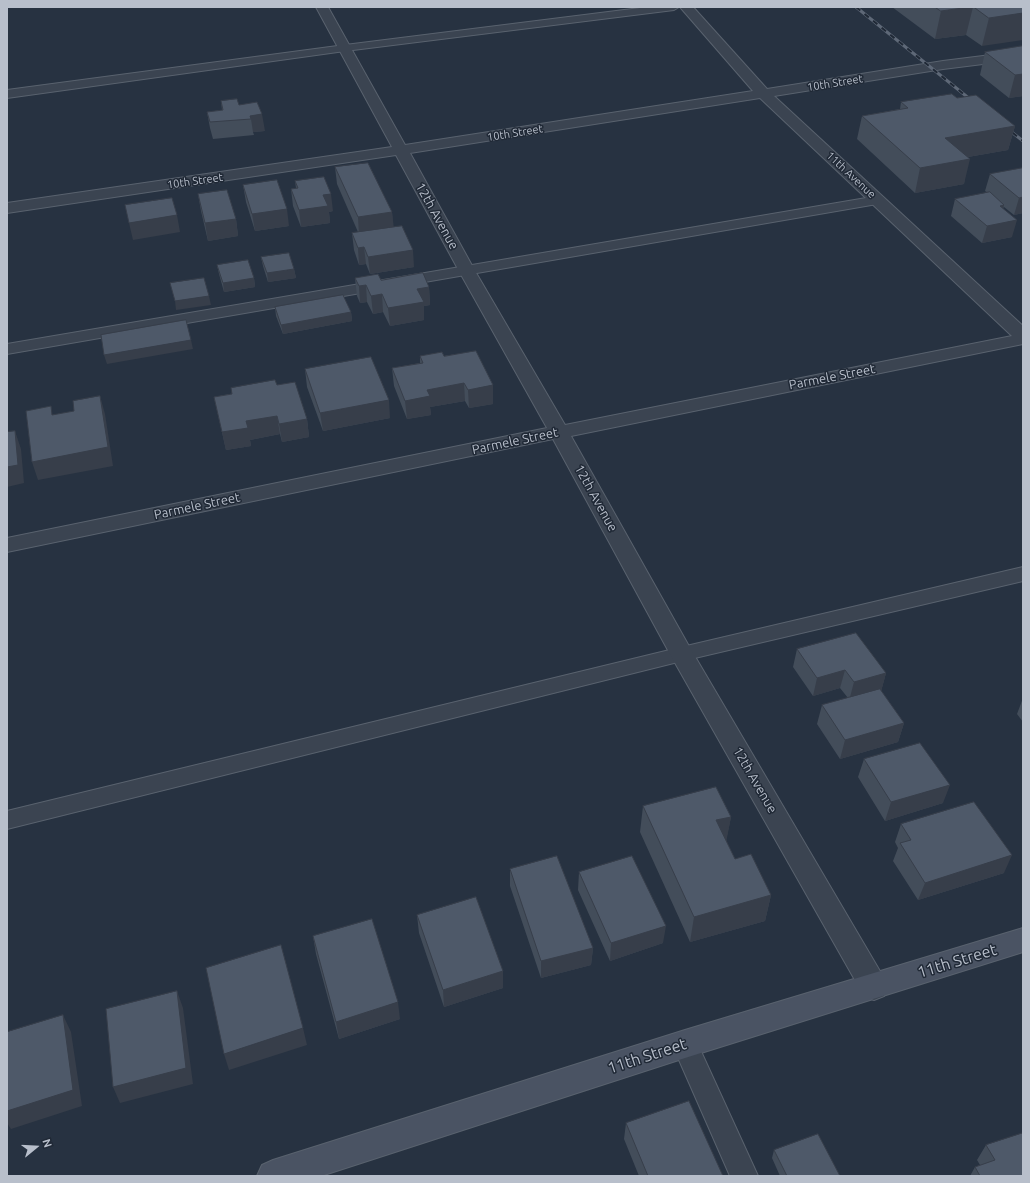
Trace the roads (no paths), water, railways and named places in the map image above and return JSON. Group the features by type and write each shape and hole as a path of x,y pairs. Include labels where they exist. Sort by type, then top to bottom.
{"main road":[{"name":"11th Street","path":"288,1174 685,1044 1023,941"}],"street":[{"name":"12th Avenue","path":"322,7 402,150 467,271 559,432 682,654 874,987"},
{"name":"11th Avenue","path":"686,7 764,94 1023,336"},
{"name":"10th Street","path":"7,208 402,150 937,66 1023,55"},
{"name":"Parmele Street","path":"7,545 1023,339"}],"lane":[{"path":"7,94 345,48 674,7"},
{"path":"7,349 878,200"},
{"path":"7,820 682,654 1023,574"},
{"path":"685,1044 744,1176"}],"railway":[{"path":"856,7 976,104"},
{"path":"1004,126 1023,141"}]}
